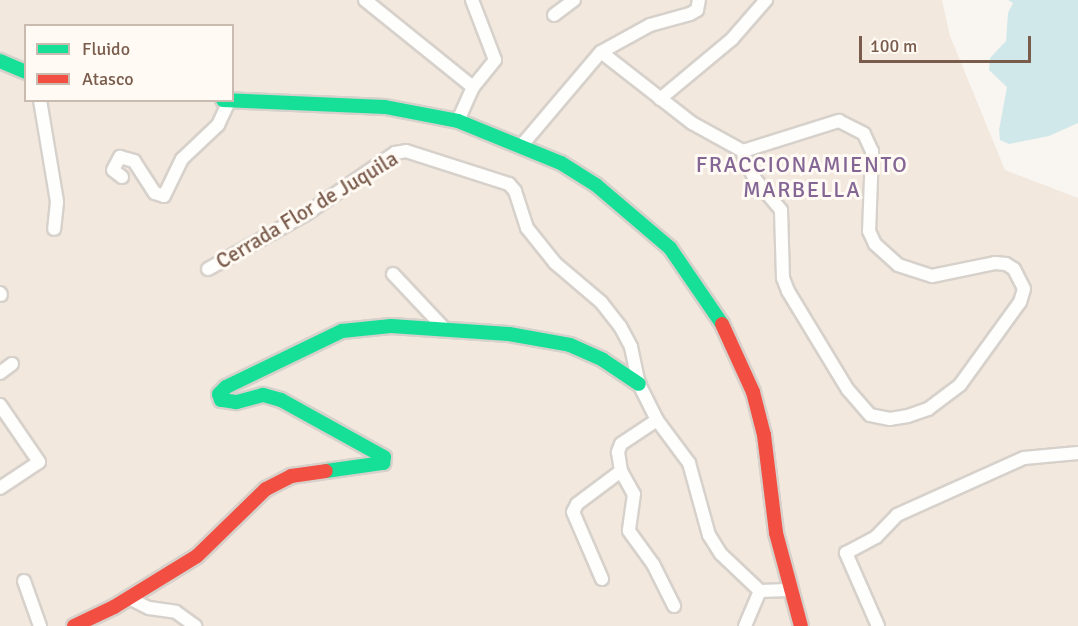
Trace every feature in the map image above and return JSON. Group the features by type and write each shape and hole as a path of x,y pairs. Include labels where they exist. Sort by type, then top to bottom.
{"street":[{"path":"365,0 472,87"},
{"path":"554,15 574,0"},
{"path":"522,145 601,51 650,25 690,14 697,10 699,0"},
{"path":"660,99 732,39 766,0"},
{"path":"458,121 472,87 495,60 475,3"},
{"path":"601,51 692,123 743,151 755,178 781,210 783,278 788,291 860,406 870,415 890,419 908,416 928,409 960,385 1020,302 1024,290 1014,268 995,263 932,276 897,265 875,244 869,231 872,151 864,134 850,125 824,124 743,151"},
{"path":"0,61 24,71"},
{"path":"234,101 385,107 458,121 522,145 596,185 661,241 696,282 721,321 753,392 761,424 776,533 789,590 801,626"},
{"path":"40,102 57,202 54,229"},
{"path":"122,177 113,170 116,159 134,161 160,196 168,192 182,159 218,125 229,102"},
{"name":"Cerrada Flor de Juquila","path":"208,269 306,214 395,153 406,151 509,184 515,191 527,228 555,263 601,302 620,326 631,347 639,384"},
{"path":"393,274 442,327"},
{"path":"74,626 129,598 218,540 240,512 266,489 291,476 383,463 384,457 373,450 282,400 263,395 236,402 221,400 219,394 226,387 342,332 391,326 442,327 570,345 603,360 639,384 657,420 689,463 709,536 721,554 760,591 789,590"},
{"path":"0,373 12,364"},
{"path":"0,405 39,462 0,488"},
{"path":"657,420 621,444 618,452 621,471 634,494 629,531 653,564 674,606"},
{"path":"878,626 846,553 876,537 897,514 1024,458 1078,453"},
{"path":"602,579 573,512 577,504 621,471"},
{"path":"24,581 40,626"},
{"path":"746,626 760,591"},
{"path":"129,598 149,608 176,612 195,626"}],"shaded area":[{"path":"0,0 942,0 950,36 1005,170 1078,198 1078,626 0,626"}],"water":[{"path":"1008,0 1078,0 1078,123 1049,136 1009,144 1000,140 999,130 1007,87 989,70 990,58 1006,41 1008,13 1013,3"}],"traffic: fast":[{"path":"0,61 24,71"},
{"path":"234,100 385,107 458,121 561,163 596,185 670,248 722,324"},
{"path":"326,471 383,463 384,457 281,400 263,395 236,402 221,400 219,394 226,387 342,331 391,326 509,334 570,345 603,360 639,384"}],"traffic: jam":[{"path":"722,324 753,392 764,435 776,533 801,626"},
{"path":"74,626 114,607 197,556 266,489 291,476 326,471"}],"district":[{"name":"FRACCIONAMIENTO MARBELLA","path":"802,176"}]}
